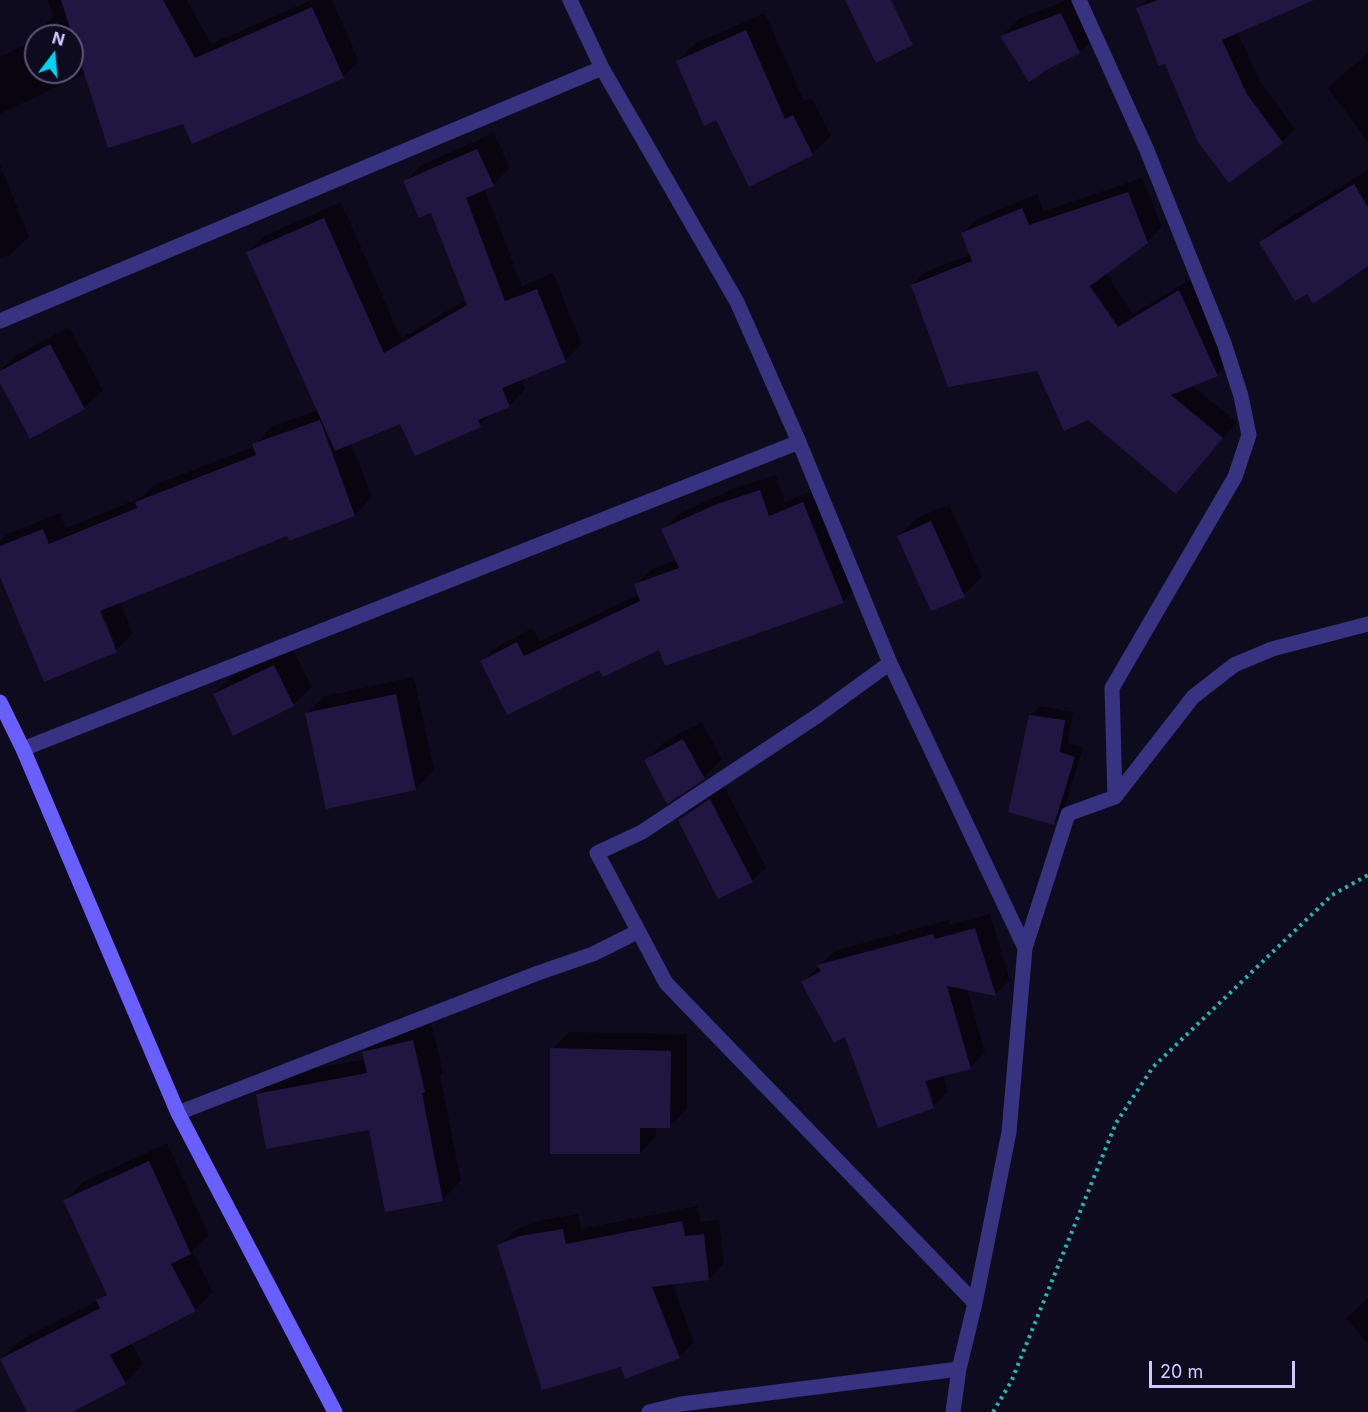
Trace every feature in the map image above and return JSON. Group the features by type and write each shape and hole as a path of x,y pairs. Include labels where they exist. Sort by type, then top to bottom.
{"main road":[{"path":"0,702 23,749 178,1113 334,1412"}],"street":[{"path":"570,0 602,68 737,302 799,442 890,663 1025,948"},
{"path":"1079,0 1146,148 1224,343 1241,396 1249,435 1236,477 1112,688 1115,797"},
{"path":"0,321 602,68"},
{"path":"23,749 799,442"},
{"path":"953,1412 959,1369 975,1303 1009,1132 1025,948 1068,814 1115,797 1193,697 1234,665 1272,649 1368,624"},
{"path":"890,663 817,716 642,832 597,853 666,983 975,1303"},
{"path":"178,1113 538,973 593,954 637,932"},
{"path":"650,1412 681,1404 959,1369"}],"path":[{"path":"993,1412 1011,1382 1116,1123 1153,1067 1332,895 1368,875"}],"building":[{"path":"61,0 163,0 195,58 312,7 344,78 192,144 183,124 108,148 84,72 84,24 69,24"},
{"path":"845,0 891,0 913,45 876,63"},
{"path":"1158,0 1314,0 1222,40 1247,94 1283,143 1229,183 1198,142 1165,64 1159,66 1136,8"},
{"path":"1061,13 1080,53 1029,82 1000,36"},
{"path":"746,30 785,119 793,115 813,155 749,187 716,120 704,126 676,61"},
{"path":"477,149 494,186 466,198 505,301 537,289 566,362 502,388 510,407 478,420 481,427 415,456 400,424 335,451 246,252 324,218 384,353 467,305 431,213 419,218 403,181"},
{"path":"1354,184 1368,207 1368,266 1313,304 1307,294 1295,301 1259,242"},
{"path":"1128,192 1148,243 1090,286 1118,327 1179,290 1218,376 1171,395 1223,438 1176,494 1088,420 1064,431 1037,371 948,387 911,285 972,261 961,233 1022,208 1029,225"},
{"path":"50,344 85,409 30,439 0,383 0,371"},
{"path":"320,420 355,516 289,541 287,536 100,611 117,652 44,682 0,577 0,546 43,529 49,544 137,508 135,502 256,455 252,444"},
{"path":"760,490 769,516 803,502 844,603 665,666 659,650 603,677 599,670 507,715 480,661 517,642 524,656 640,601 634,584 679,568 661,529 717,504"},
{"path":"931,521 965,597 931,611 897,536"},
{"path":"274,665 294,706 233,736 213,694"},
{"path":"396,694 416,790 326,809 305,713"},
{"path":"1029,715 1065,720 1060,752 1075,757 1054,825 1008,812"},
{"path":"683,739 705,779 667,804 644,760"},
{"path":"714,796 710,799 753,882 718,899 678,820"},
{"path":"975,928 996,996 947,986 971,1069 925,1081 934,1108 878,1128 845,1037 834,1043 801,982 821,971 817,965 933,934 935,939"},
{"path":"413,1040 425,1092 422,1093 443,1201 385,1212 369,1130 266,1149 256,1094 367,1073 362,1052"},
{"path":"550,1048 671,1051 670,1128 640,1128 640,1154 550,1154"},
{"path":"149,1161 191,1254 171,1264 196,1311 110,1355 126,1384 72,1412 27,1412 0,1359 100,1308 96,1300 107,1295 63,1200"},
{"path":"682,1221 685,1236 704,1234 709,1280 652,1287 680,1358 625,1379 621,1367 542,1390 497,1245 520,1236 563,1229 566,1244"}]}
